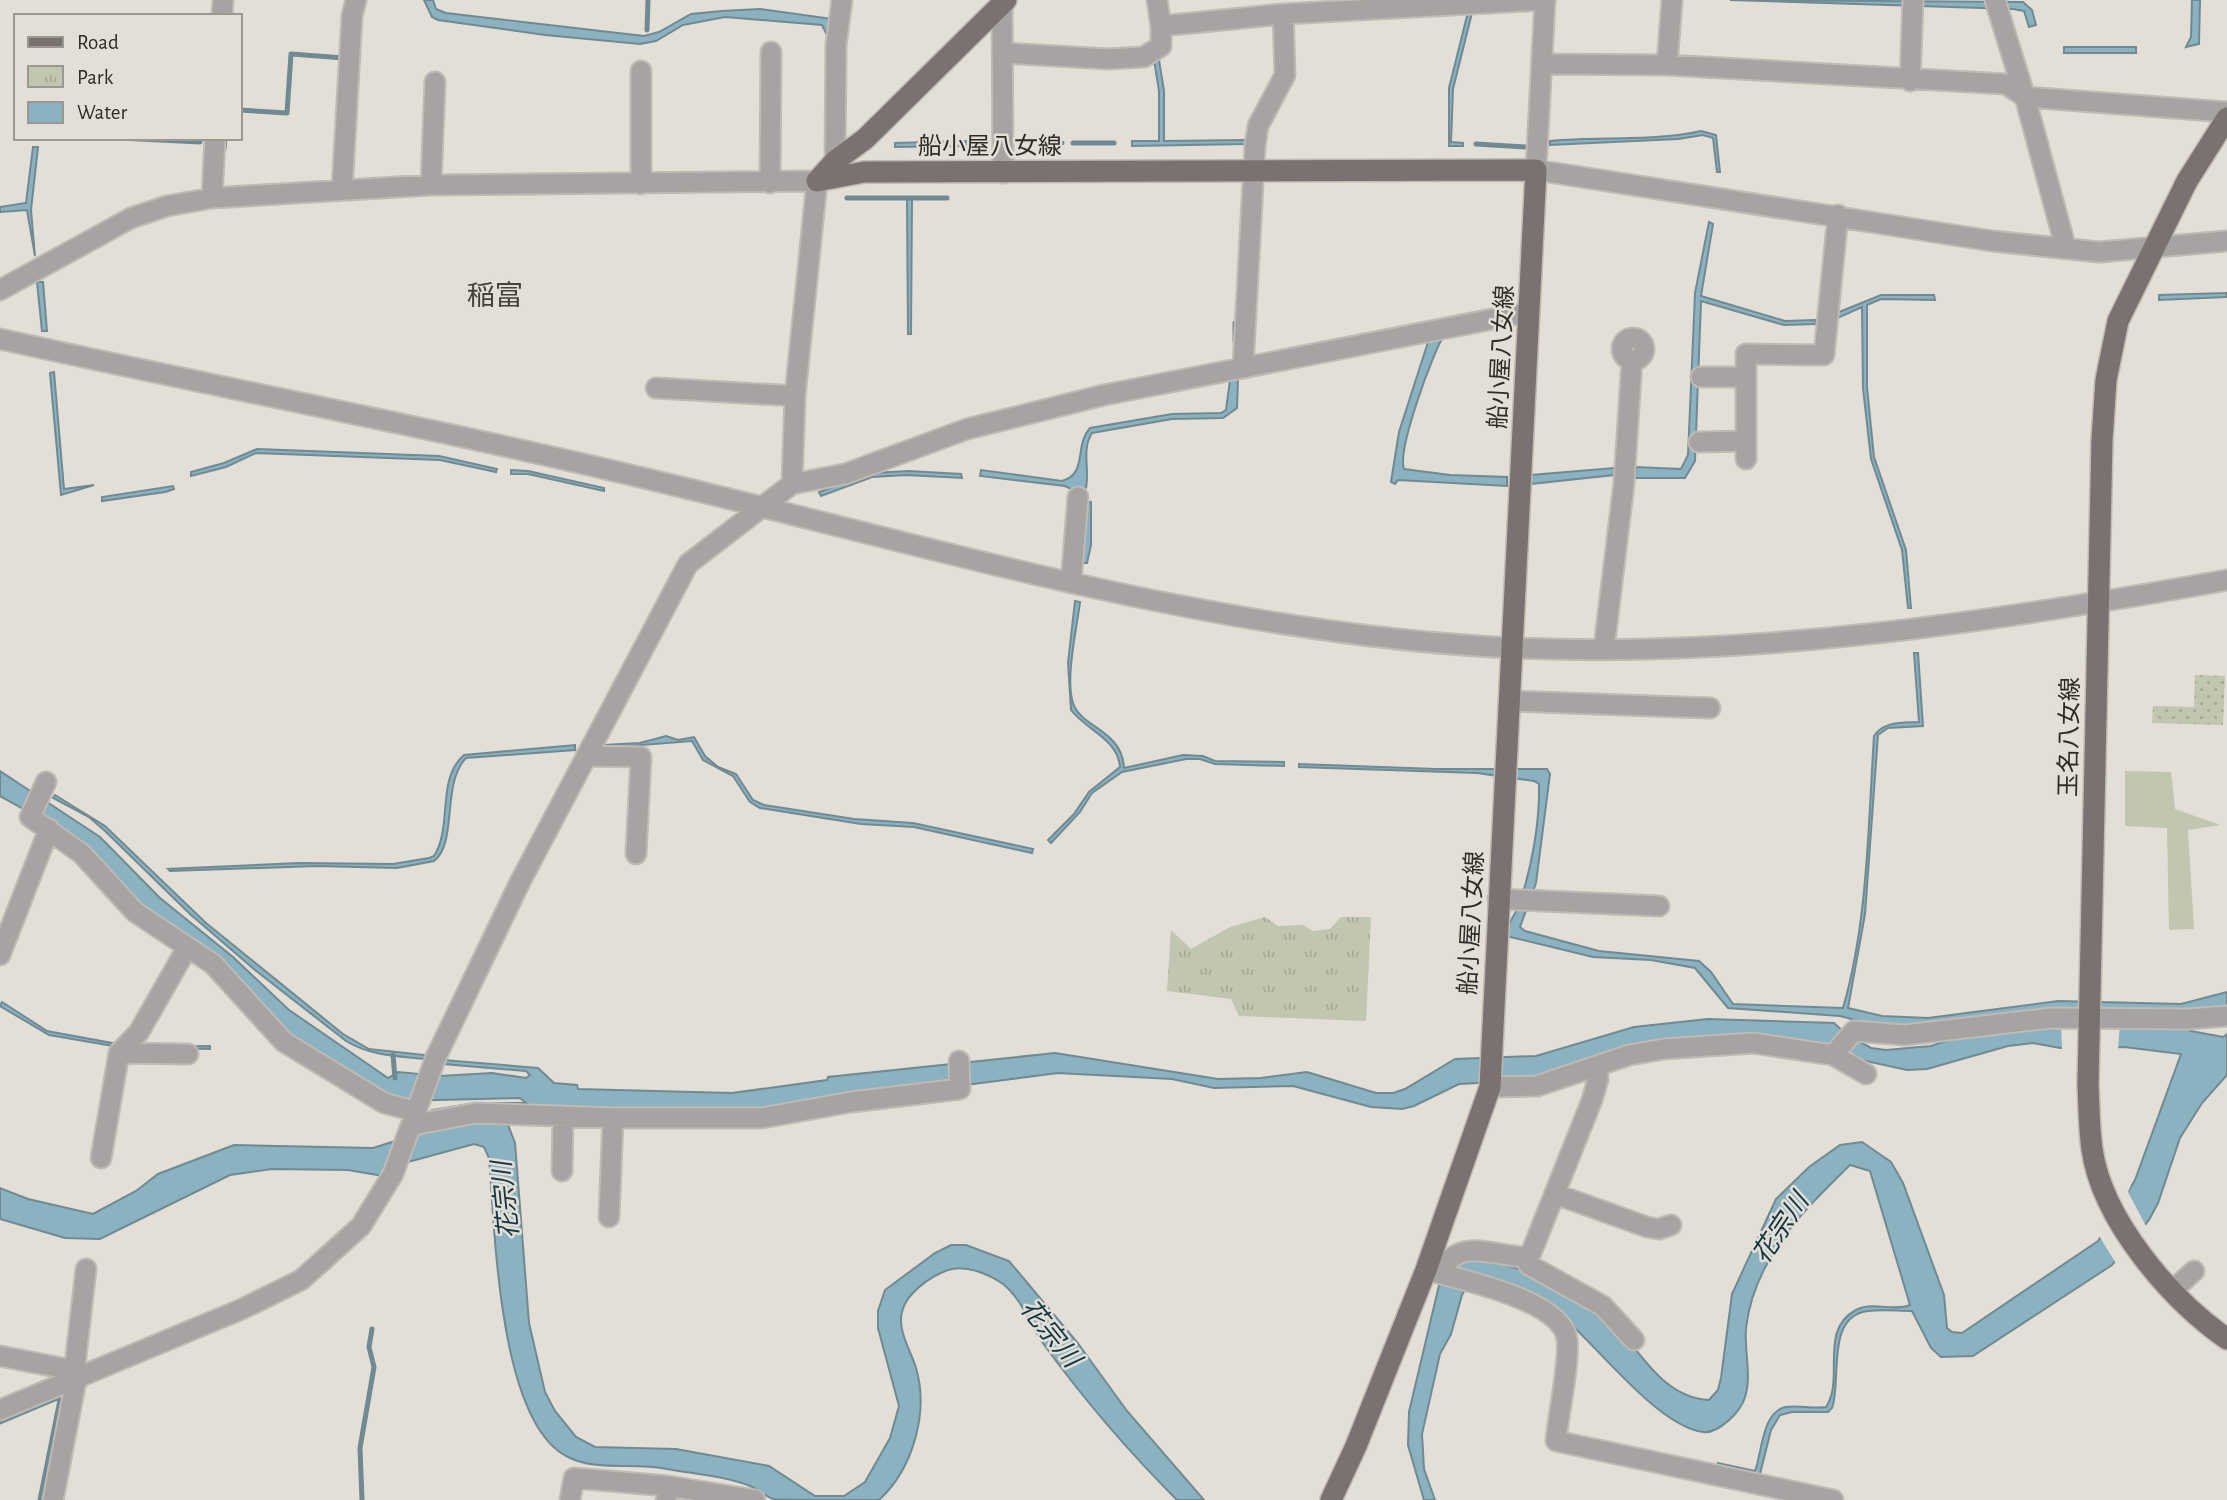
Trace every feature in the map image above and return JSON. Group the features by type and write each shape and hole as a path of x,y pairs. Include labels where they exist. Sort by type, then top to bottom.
{"main road":[{"name":"船小屋八女線","path":"817,181 835,162 865,139 1004,1"},
{"name":"玉名八女線","path":"2227,118 2187,181 2118,321 2106,380 2089,1019 2092,1151 2113,1209 2134,1244 2172,1291 2227,1339"},
{"name":"船小屋八女線","path":"817,181 864,172 1536,170 1514,648 1505,772 1515,900 1491,1054 1490,1084 1432,1272 1331,1500"}],"street":[{"path":"342,190 352,16 356,0"},
{"path":"835,162 836,45 842,0"},
{"path":"1004,53 1108,60 1144,57 1161,46 1157,0"},
{"path":"1161,26 1283,14 1545,0 1536,170 1992,241 2066,249 2099,251 2227,241"},
{"path":"1667,65 1672,0"},
{"path":"1910,80 1913,0"},
{"path":"1995,0 2025,97 2066,249"},
{"path":"1003,173 1004,1"},
{"path":"1243,367 1258,126 1286,75 1283,14"},
{"path":"770,183 771,52"},
{"path":"1543,64 1667,65 2006,84 2025,97 2227,112"},
{"path":"641,71 641,184"},
{"path":"431,185 435,82"},
{"path":"212,198 215,140"},
{"path":"0,290 131,218 167,206 212,198 431,185 817,181 795,396 792,484"},
{"path":"1699,442 1746,450 1746,354 1824,355 1838,215"},
{"path":"0,1410 243,1309 301,1280 362,1226 393,1174 436,1057 520,882 688,564 792,484 845,474 967,429 1104,396 1529,312"},
{"path":"0,339 503,444 1071,583 1296,627 1514,648 1604,648 1811,641 1888,634 2098,603 2227,580"},
{"path":"1604,648 1624,483 1632,360"},
{"path":"1701,377 1746,377"},
{"path":"656,387 795,396"},
{"path":"1071,583 1078,497"},
{"path":"1510,701 1710,708"},
{"path":"586,756 641,757 636,854"},
{"path":"43,788 30,817 82,854 135,912 213,964 285,1042 415,1118 476,1113 613,1118 762,1118 850,1102 960,1089 959,1061"},
{"path":"0,955 49,829"},
{"path":"1515,900 1659,906"},
{"path":"101,1158 119,1053 139,1032 187,948"},
{"path":"1834,1054 1854,1031 1905,1035 2051,1018 2227,1016"},
{"path":"1490,1084 1537,1086 1629,1055 1664,1049 1753,1043 1834,1054 1866,1074"},
{"path":"119,1053 188,1054"},
{"path":"1432,1272 1463,1251 1477,1250 1524,1257 1531,1253 1592,1100 1598,1066"},
{"path":"562,1171 563,1116"},
{"path":"609,1217 613,1118"},
{"path":"1555,1194 1647,1227 1666,1228 1671,1225"},
{"path":"1524,1257 1529,1265 1603,1306 1634,1340"},
{"path":"53,1500 77,1377 86,1269"},
{"path":"2172,1291 2193,1271"},
{"path":"1432,1272 1525,1300 1556,1317 1567,1337 1556,1441 1788,1495 1833,1500"},
{"path":"0,1356 67,1369 77,1377"},
{"path":"570,1500 575,1478 667,1493 755,1500"}],"green space":[{"path":"2195,675 2225,676 2223,725 2152,723 2153,706 2194,707"},
{"path":"2125,771 2171,772 2175,809 2220,825 2188,830 2194,929 2169,930 2167,828 2125,826"},
{"path":"1265,917 1278,926 1303,925 1313,931 1330,929 1341,917 1371,917 1366,1021 1239,1016 1231,999 1167,991 1171,930 1191,949 1230,927"}],"water":[{"path":"424,0 433,0 436,9 446,13 644,36 659,32 691,14 722,11 760,9 833,19 830,127 825,127 827,35 822,25 725,17 683,25 656,41 640,44 545,35 438,20 432,17"},
{"path":"1730,0 2023,2 2032,10 2036,25 2029,27 2024,11 2013,9"},
{"path":"2192,0 2200,0 2199,44 2186,47 2191,37"},
{"path":"1468,12 1472,13 1453,89 1451,142 1463,143 1463,146 1449,146 1449,88"},
{"path":"2064,47 2136,47 2136,53 2064,53"},
{"path":"1154,60 1159,60 1164,91 1164,141 1246,140 1246,144 1132,146 1132,141 1159,141 1159,91"},
{"path":"1701,131 1716,135 1720,172 1717,172 1713,138 1703,135 1678,139 1550,145 1550,141 1645,138"},
{"path":"966,141 966,146 895,147 895,143"},
{"path":"33,147 38,147 31,210 35,256 27,210 0,212 0,207 26,203"},
{"path":"907,199 912,199 911,334 908,334"},
{"path":"1709,222 1713,224 1701,296 1785,321 1815,320 1816,324 1784,325 1701,301 1695,461 1685,478 1635,478 1636,467 1681,469 1688,455 1695,293"},
{"path":"37,282 43,282 47,331 42,331"},
{"path":"2227,293 2227,297 2159,300 2159,295"},
{"path":"1881,295 1934,295 1935,300 1881,299 1867,305 1867,387 1874,457 1906,550 1911,608 1908,608 1902,550 1871,459 1863,388 1862,307 1831,321 1829,316"},
{"path":"1444,335 1424,381 1410,424 1403,459 1404,469 1450,475 1507,477 1507,486 1398,480 1395,484 1391,482 1399,432 1429,339"},
{"path":"54,372 64,489 94,485 61,495 50,373"},
{"path":"1230,380 1238,380 1237,408 1223,418 1172,419 1092,433 1086,453 1086,488 1079,493 1065,486 980,476 981,470 1062,481 1075,472 1085,435 1090,428 1172,414 1221,413 1226,410"},
{"path":"257,449 439,456 497,469 496,472 440,460 256,453 226,467 191,476 191,472 224,463"},
{"path":"1614,468 1614,475 1530,484 1531,475"},
{"path":"511,470 528,471 604,488 604,491 528,474 511,474"},
{"path":"909,471 961,474 962,478 906,475 872,477 821,496 819,492 872,473"},
{"path":"173,486 174,489 165,492 102,501 102,497"},
{"path":"1091,502 1091,545 1087,563 1082,563 1083,504"},
{"path":"1075,601 1080,602 1071,669 1071,696 1079,713 1117,746 1124,768 1183,755 1203,756 1215,761 1284,762 1284,766 1215,764 1200,759 1186,759 1122,772 1092,793 1080,812 1051,843 1048,840 1074,814 1089,792 1120,767 1118,757 1108,742 1071,710 1068,663"},
{"path":"1914,653 1918,653 1923,726 1888,728 1878,735 1865,914 1848,1008 1882,1016 1928,1018 2058,1001 2181,1004 2227,992 2227,1007 1924,1028 1882,1027 1840,1016 1728,1008 1695,968 1651,960 1593,957 1506,936 1532,859 1539,784 1534,781 1477,773 1299,767 1299,764 1436,769 1547,769 1550,774 1536,883 1520,927 1525,931 1599,951 1699,961 1711,972 1733,1004 1843,1008 1858,942 1862,908 1874,736 1888,725 1919,722"},
{"path":"666,736 678,740 694,737 705,756 718,767 736,774 753,800 764,805 854,819 913,823 1033,849 1032,853 914,827 861,824 760,808 750,802 733,776 703,760 692,741 604,748 604,745 640,743"},
{"path":"575,745 575,750 466,758 458,769 454,783 446,841 434,861 397,868 317,866 168,869 299,863 393,864 429,858 434,856 440,844 450,777 455,765 464,755"},
{"name":"花宗川","path":"0,771 100,837 160,898 233,957 289,1010 388,1078 398,1072 440,1076 492,1073 526,1078 530,1075 526,1071 444,1064 444,1060 538,1068 554,1083 577,1085 578,1089 732,1093 827,1080 828,1077 1055,1053 1218,1079 1261,1078 1307,1072 1376,1093 1393,1093 1405,1089 1455,1059 1536,1056 1634,1027 1708,1019 1834,1023 1847,1035 1871,1048 1886,1050 1931,1046 1965,1035 2056,1022 2186,1028 2223,1037 2227,1034 2227,1075 2202,1103 2180,1138 2158,1203 2149,1220 2112,1265 1973,1356 1941,1357 1931,1348 1912,1311 1873,1310 1855,1315 1846,1324 1840,1337 1832,1408 1828,1412 1792,1412 1780,1415 1771,1430 1760,1474 1757,1476 1719,1467 1718,1463 1755,1471 1767,1424 1778,1410 1786,1407 1826,1407 1833,1383 1835,1342 1845,1319 1863,1307 1910,1305 1870,1171 1850,1165 1815,1200 1770,1258 1751,1303 1746,1328 1748,1380 1743,1403 1728,1421 1709,1432 1686,1427 1667,1416 1630,1384 1564,1318 1534,1302 1471,1279 1462,1295 1451,1334 1440,1354 1422,1434 1424,1469 1435,1500 1424,1500 1408,1445 1409,1412 1440,1281 1466,1256 1536,1275 1585,1299 1613,1322 1661,1378 1675,1389 1709,1400 1718,1390 1721,1378 1732,1294 1776,1199 1809,1167 1840,1145 1862,1142 1891,1162 1903,1183 1944,1295 1947,1328 1952,1332 1962,1333 2098,1241 2135,1180 2181,1054 2124,1047 2060,1048 2033,1043 2008,1046 1927,1069 1907,1070 1756,1037 1534,1080 1459,1084 1402,1109 1371,1107 1293,1086 1214,1088 1172,1079 1058,1073 771,1110 432,1114 432,1110 476,1103 526,1103 520,1098 396,1101 307,1052 25,810 0,796"},
{"path":"55,795 105,826 206,923 343,1034 369,1049 425,1055 424,1059 374,1052 346,1041 255,970 190,914 89,817 53,798"},
{"path":"2,1002 47,1031 134,1047 210,1046 210,1049 119,1047 49,1035 0,1006"},
{"name":"花宗川","path":"500,1120 508,1125 515,1143 529,1323 545,1392 555,1411 576,1437 595,1447 676,1449 769,1466 815,1496 844,1496 865,1482 890,1438 899,1406 878,1328 878,1311 885,1290 935,1253 951,1245 966,1245 1009,1261 1077,1342 1127,1411 1204,1500 1177,1500 1075,1386 1045,1346 1010,1290 991,1277 962,1268 934,1276 914,1292 904,1305 901,1326 920,1385 919,1421 909,1456 901,1472 879,1500 773,1499 750,1486 720,1478 655,1467 604,1466 568,1457 545,1437 527,1406 514,1366 504,1321 498,1274 489,1158 484,1147 474,1144 408,1162 383,1176 348,1170 272,1169 230,1175 100,1239 65,1238 0,1219 0,1188 28,1199 93,1214 136,1191 158,1174 234,1145 373,1148 446,1125"}],"pier":[{"path":"2061,1021 2120,1023 2118,1050 2062,1050"},
{"path":"2134,1177 2128,1192 2146,1226 2151,1224 2117,1265 2098,1234"}],"waterway":[{"path":"647,30 648,0"},
{"path":"242,110 287,113 291,54 344,58"},
{"path":"160,140 200,142"},
{"path":"224,149 225,140"},
{"path":"1043,144 1062,143"},
{"path":"1073,143 1114,143"},
{"path":"1476,144 1525,147"},
{"path":"847,198 947,198"},
{"path":"1235,323 1235,341"},
{"path":"393,1055 395,1078"},
{"path":"362,1500 360,1448 374,1367 369,1347 372,1329"},
{"path":"0,1422 57,1398 60,1400 40,1500"}],"district":[{"name":"稲富","path":"495,295"}]}
